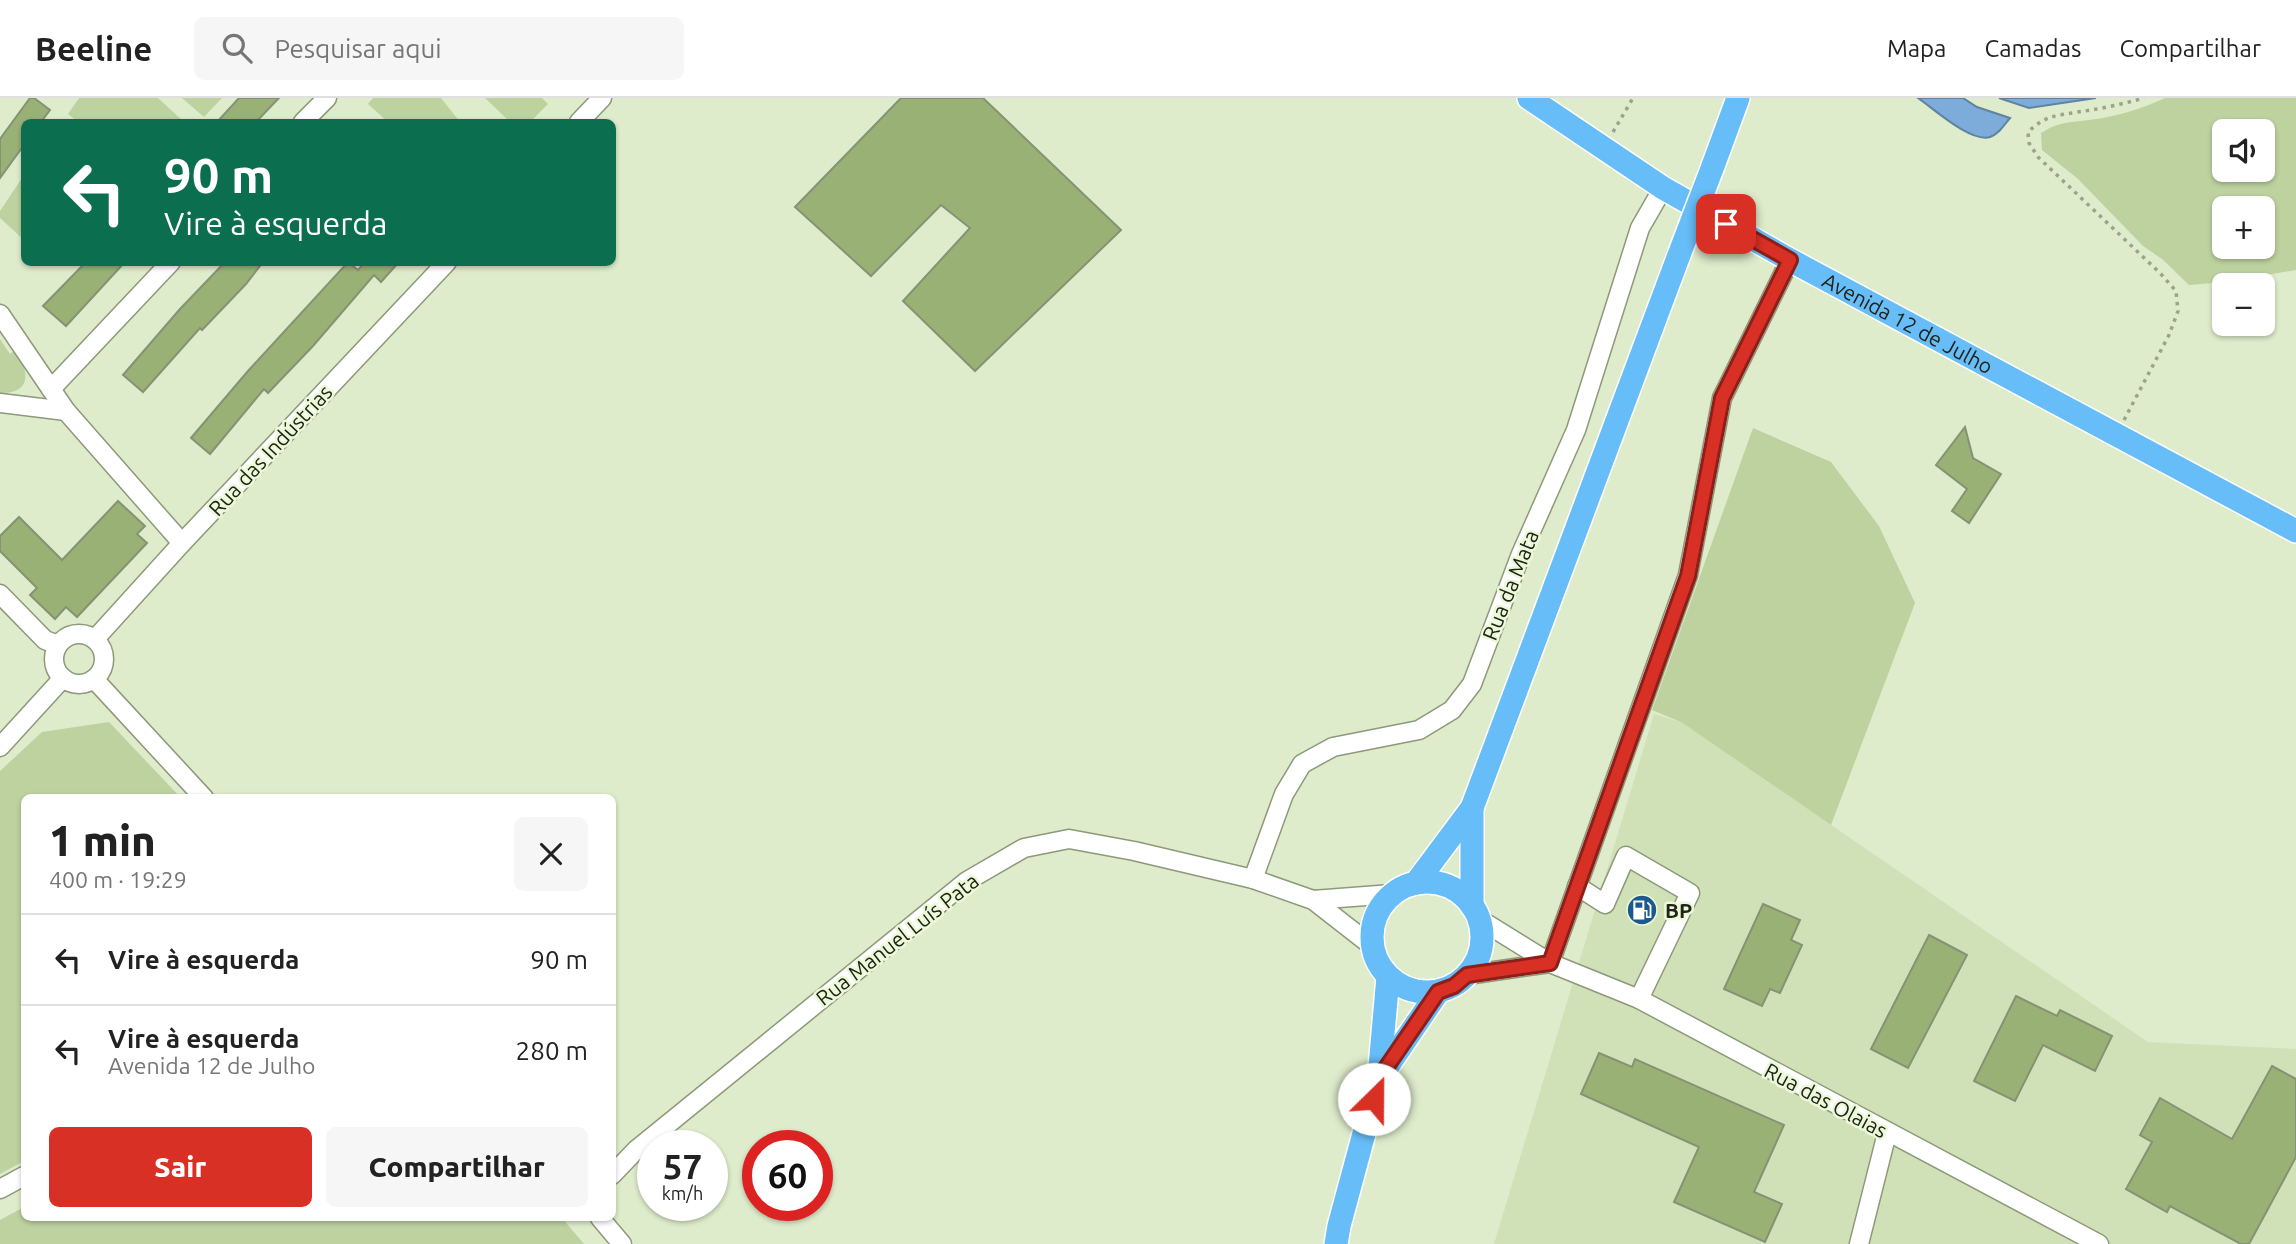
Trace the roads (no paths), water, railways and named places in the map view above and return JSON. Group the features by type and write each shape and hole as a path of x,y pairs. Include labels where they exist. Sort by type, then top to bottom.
{"main road":[{"name":"Avenida 12 de Julho","path":"1529,98 1663,188 1790,260 2296,531"},
{"path":"1416,883 1472,808 1738,98"},
{"path":"1472,808 1475,912 1482,934 1476,963 1454,986 1438,992 1420,993 1403,987 1388,977 1377,963 1372,946 1372,926 1379,908 1392,894 1416,883 1432,882 1448,886 1461,894 1475,912"},
{"path":"1336,1244 1379,1078 1388,977"},
{"path":"1379,1078 1438,992"}],"street":[{"path":"306,119 326,98"},
{"path":"582,119 598,100"},
{"name":"Rua da Mata","path":"1253,879 1284,794 1302,764 1333,747 1419,730 1452,710 1472,684 1521,554 1576,430 1640,229 1663,188"},
{"path":"1467,975 1550,963 1688,576 1722,398 1790,260"},
{"path":"51,389 167,266"},
{"name":"Rua das Indústrias","path":"95,639 443,266"},
{"path":"0,314 66,411 182,543"},
{"path":"0,403 66,411"},
{"path":"0,594 45,640 58,645"},
{"path":"79,634 95,639 104,659 100,673 94,679 79,684 63,678 55,667 58,645 71,635 79,634"},
{"path":"0,747 63,678"},
{"path":"94,679 200,794"},
{"name":"Rua Manuel Luís Pata","path":"616,1171 636,1150 967,881 1024,848 1069,839 1134,850 1253,879 1313,900"},
{"path":"1577,886 1605,904 1626,856 1690,893 1639,999"},
{"path":"1313,900 1392,894"},
{"path":"1313,900 1372,946"},
{"name":"Rua das Olaias","path":"1475,912 1550,963 1639,999 2099,1244"},
{"path":"1859,1244 1887,1133"},
{"path":"0,1189 21,1178"},
{"path":"603,1221 622,1244"}],"water":[{"path":"1918,98 1963,98 1977,107 2010,118 1996,134 1982,137 1963,130"},
{"path":"1999,98 2096,98 2029,108"}],"place":[{"name":"BP","path":"1642,910"}]}
